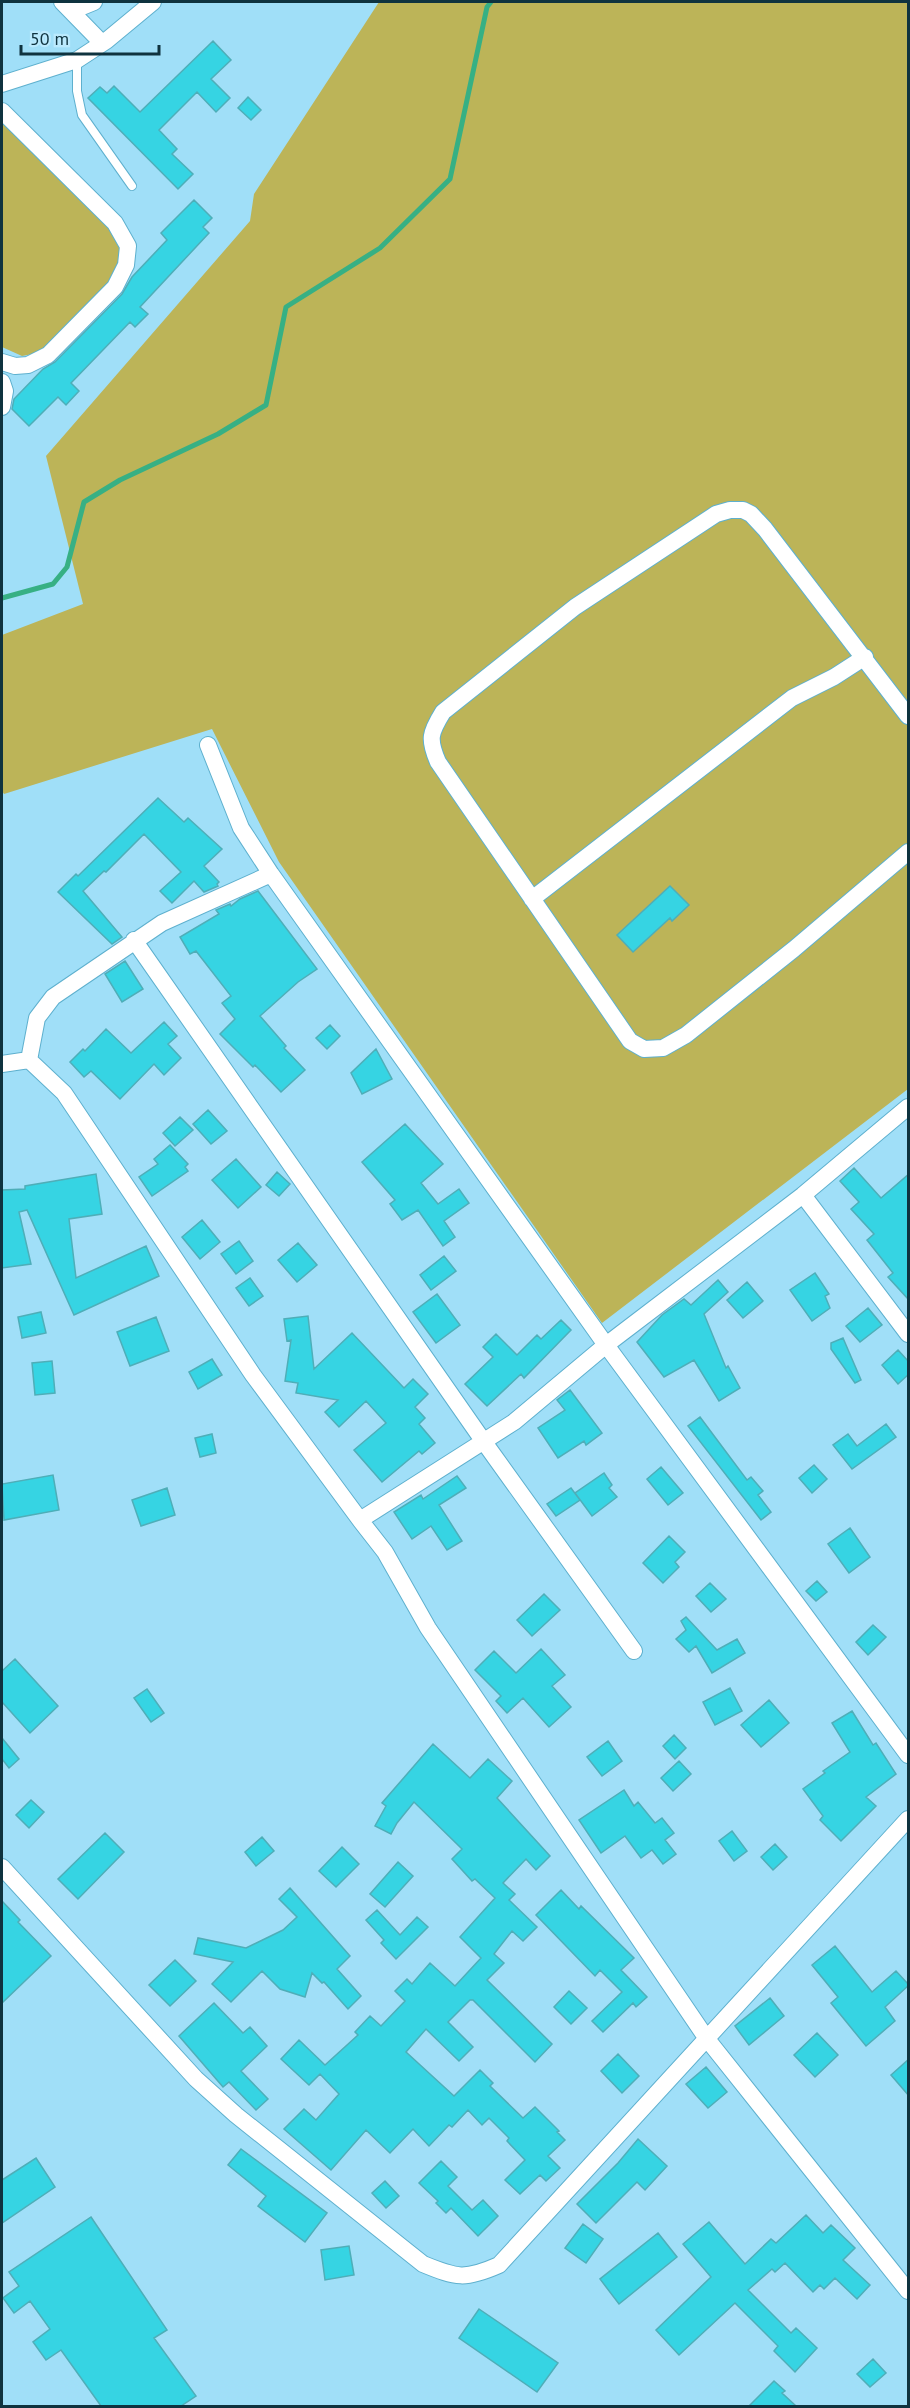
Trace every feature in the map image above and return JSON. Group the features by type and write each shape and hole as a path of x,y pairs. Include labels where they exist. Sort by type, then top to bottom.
{"street":[{"path":"67,6 94,2"},
{"path":"2,84 77,60 153,2"},
{"path":"67,6 102,43"},
{"path":"2,111 115,223 128,246 126,265 116,287 48,355 28,365 15,366 2,362"},
{"path":"2,382 5,391 2,407"},
{"path":"909,716 765,529 751,514 743,510 730,510 716,514 575,607 443,712 431,735 432,747 438,762 630,1041 644,1049 663,1048 686,1035 794,949 909,852"},
{"path":"532,899 792,698 834,677 865,657"},
{"path":"208,745 241,828 271,874 606,1345 909,1755"},
{"path":"29,1060 37,1018 53,997 162,923 271,874"},
{"path":"134,940 484,1442 634,1651"},
{"path":"2,1064 29,1060"},
{"path":"29,1060 64,1093 253,1375 385,1552 434,1638 707,2039 909,2291"},
{"path":"360,1520 514,1422 606,1345 803,1195 909,1107"},
{"path":"803,1195 909,1334"},
{"path":"2,1867 204,2086 245,2122 423,2264 450,2275 476,2275 499,2265 909,1819"}],"lane":[{"path":"77,60 77,91 82,115 132,186"}],"shaded area":[{"path":"379,2 908,2 908,1089 602,1323 279,862 212,729 4,794 2,791 2,635 83,604 46,456 250,221 254,194"},
{"path":"2,117 110,229 122,254 116,277 43,352 22,356 2,347"}],"building":[{"path":"213,41 231,60 211,79 230,98 216,112 197,92 159,130 177,149 172,154 193,174 178,189 88,98 100,87 107,93 114,86 140,112"},
{"path":"248,97 261,110 251,120 238,108"},
{"path":"194,200 212,218 203,227 209,233 140,307 148,314 135,327 130,322 71,383 79,391 66,405 58,397 29,426 12,409 14,399 43,369 55,362 122,294 132,277 167,240 161,233"},
{"path":"158,798 184,822 188,818 222,849 204,866 219,882 218,886 204,892 194,881 172,903 160,891 181,872 144,834 106,872 104,871 83,891 122,937 112,944 58,892 76,874 78,876"},
{"path":"670,886 689,905 672,921 670,918 633,952 617,935"},
{"path":"258,891 317,969 298,982 260,1016 286,1046 284,1048 305,1070 281,1092 220,1034 235,1019 222,1003 231,996 196,951 190,954 180,937 219,914 216,910 230,904 231,906"},
{"path":"125,961 143,989 122,1002 105,974"},
{"path":"164,1022 177,1036 168,1044 181,1058 164,1075 154,1064 120,1099 91,1071 84,1077 70,1062 83,1049 85,1051 106,1029 131,1053"},
{"path":"330,1025 340,1036 327,1049 316,1038"},
{"path":"376,1049 392,1079 362,1094 351,1073"},
{"path":"208,1110 227,1131 211,1144 193,1124"},
{"path":"180,1117 193,1130 175,1146 163,1133"},
{"path":"405,1124 443,1164 421,1183 438,1204 459,1189 469,1203 444,1221 455,1237 443,1246 418,1210 402,1220 390,1204 395,1200 362,1162"},
{"path":"170,1145 188,1164 185,1167 188,1171 152,1196 139,1177 158,1164 154,1159"},
{"path":"236,1159 261,1187 238,1208 212,1180"},
{"path":"854,1168 881,1198 909,1174 909,1300 888,1277 893,1273 867,1240 874,1234 851,1209 859,1202 840,1181"},
{"path":"277,1172 290,1184 279,1196 266,1185"},
{"path":"96,1174 102,1214 69,1219 76,1278 146,1246 159,1276 74,1315 27,1210 19,1212 31,1264 2,1268 2,1190 25,1189 25,1186"},
{"path":"202,1220 220,1242 200,1259 182,1237"},
{"path":"239,1241 253,1261 236,1274 221,1254"},
{"path":"298,1243 317,1265 297,1282 278,1260"},
{"path":"444,1256 456,1271 431,1290 420,1275"},
{"path":"815,1273 829,1294 825,1296 830,1308 812,1321 790,1290"},
{"path":"250,1278 263,1296 249,1306 236,1288"},
{"path":"718,1280 728,1292 704,1314 726,1368 728,1366 740,1388 719,1401 694,1360 664,1377 637,1342 662,1315 684,1299 691,1305"},
{"path":"747,1282 763,1301 743,1318 727,1300"},
{"path":"437,1294 460,1325 436,1343 413,1312"},
{"path":"868,1308 882,1325 860,1342 846,1326"},
{"path":"41,1312 46,1333 22,1338 18,1317"},
{"path":"308,1316 314,1369 352,1333 404,1388 413,1379 428,1394 415,1407 425,1418 419,1424 435,1443 422,1454 419,1451 382,1482 354,1450 386,1423 366,1401 339,1427 325,1412 338,1400 296,1393 298,1383 285,1381 291,1340 287,1341 284,1319"},
{"path":"156,1317 169,1351 130,1366 117,1332"},
{"path":"561,1320 571,1330 524,1378 521,1374 487,1406 465,1384 493,1357 483,1347 496,1334 517,1355 537,1335 541,1339"},
{"path":"843,1338 861,1380 855,1383 831,1349 831,1343"},
{"path":"898,1350 909,1362 909,1374 898,1384 882,1365"},
{"path":"212,1359 222,1375 198,1389 189,1372"},
{"path":"52,1361 55,1393 35,1395 32,1363"},
{"path":"570,1390 602,1433 586,1445 584,1441 558,1458 538,1428 565,1410 557,1400"},
{"path":"700,1417 747,1480 751,1477 763,1491 758,1495 771,1512 761,1520 688,1426"},
{"path":"886,1424 896,1437 852,1469 833,1445 848,1434 857,1446"},
{"path":"212,1434 216,1453 200,1457 195,1438"},
{"path":"814,1465 827,1479 812,1493 799,1478"},
{"path":"661,1467 683,1493 668,1505 647,1479"},
{"path":"604,1473 612,1485 609,1488 617,1497 592,1516 575,1493"},
{"path":"53,1475 59,1510 4,1520 2,1484"},
{"path":"457,1476 466,1488 439,1505 462,1541 447,1550 431,1526 412,1539 394,1512 421,1495 423,1499"},
{"path":"167,1488 175,1515 141,1526 132,1500"},
{"path":"571,1488 580,1500 556,1516 547,1504"},
{"path":"850,1528 870,1557 849,1573 828,1544"},
{"path":"669,1536 685,1552 675,1562 679,1567 663,1583 643,1563"},
{"path":"817,1581 827,1592 816,1601 806,1591"},
{"path":"710,1583 726,1599 711,1612 696,1596"},
{"path":"544,1594 560,1610 532,1636 517,1620"},
{"path":"686,1617 717,1650 737,1639 745,1653 712,1673 696,1646 689,1652 676,1639 686,1630 681,1621"},
{"path":"873,1625 886,1637 868,1655 856,1642"},
{"path":"541,1649 565,1675 552,1686 571,1707 549,1727 523,1698 507,1713 496,1701 501,1696 475,1670 494,1651 516,1673"},
{"path":"15,1659 58,1706 30,1733 2,1702 2,1671"},
{"path":"730,1688 742,1711 715,1725 703,1702"},
{"path":"147,1689 164,1713 151,1722 134,1698"},
{"path":"769,1700 789,1723 761,1747 741,1725"},
{"path":"852,1711 873,1745 876,1743 896,1774 866,1797 876,1806 841,1841 820,1820 823,1816 803,1789 850,1752 832,1723"},
{"path":"674,1735 686,1748 675,1759 663,1746"},
{"path":"2,1738 19,1759 9,1768 2,1759"},
{"path":"608,1741 622,1761 602,1776 587,1757"},
{"path":"433,1744 470,1778 488,1759 512,1781 497,1798 550,1856 536,1870 526,1859 503,1883 515,1894 509,1900 537,1927 523,1941 512,1931 494,1954 504,1963 487,1980 552,2044 535,2062 473,2000 470,2000 448,2022 473,2047 459,2061 426,2029 406,2052 454,2096 480,2070 493,2083 490,2086 523,2118 535,2107 559,2131 557,2132 565,2140 548,2156 560,2168 546,2181 540,2175 520,2194 505,2180 525,2160 507,2141 509,2138 489,2118 482,2125 468,2110 452,2127 449,2125 429,2146 413,2129 390,2153 366,2130 331,2170 284,2129 304,2109 316,2120 339,2094 320,2074 309,2085 281,2059 299,2040 325,2065 358,2035 355,2032 370,2016 381,2026 405,2001 395,1991 407,1979 412,1984 430,1963 455,1986 481,1958 460,1937 495,1898 475,1879 472,1881 452,1859 462,1849 414,1802 391,1834 375,1826 386,1806 382,1803"},
{"path":"679,1761 691,1774 673,1791 661,1778"},
{"path":"624,1790 634,1806 638,1802 655,1823 662,1818 674,1833 665,1840 676,1854 663,1864 652,1850 641,1858 625,1836 601,1853 579,1820"},
{"path":"31,1800 44,1812 29,1828 16,1815"},
{"path":"732,1831 747,1851 734,1861 719,1841"},
{"path":"105,1833 124,1852 78,1899 58,1879"},
{"path":"262,1837 274,1851 256,1866 245,1852"},
{"path":"775,1844 787,1857 773,1870 761,1857"},
{"path":"342,1847 359,1864 336,1887 319,1871"},
{"path":"398,1862 413,1876 385,1907 370,1894"},
{"path":"290,1888 350,1956 337,1969 361,1996 348,2009 324,1982 322,1983 312,1973 305,1997 280,1989 262,1971 231,2002 212,1984 233,1962 194,1954 198,1938 246,1948 283,1930 297,1917 279,1899"},
{"path":"561,1890 579,1909 581,1906 634,1958 621,1970 647,1997 636,2007 633,2003 603,2032 592,2021 622,1992 600,1970 595,1976 536,1915"},
{"path":"2,1901 20,1920 18,1922 51,1956 2,2003"},
{"path":"377,1910 400,1935 417,1917 428,1927 396,1959 381,1943 384,1940 366,1920"},
{"path":"835,1946 872,1992 896,1971 909,1985 885,2007 895,2021 866,2046 831,2003 838,1997 812,1965"},
{"path":"175,1960 196,1981 170,2006 149,1985"},
{"path":"569,1991 587,2008 571,2024 554,2007"},
{"path":"770,1998 784,2016 749,2045 735,2026"},
{"path":"214,2003 243,2033 250,2027 267,2046 241,2071 268,2099 256,2110 229,2082 223,2087 179,2036"},
{"path":"817,2033 838,2055 815,2077 794,2055"},
{"path":"618,2054 639,2076 622,2093 601,2071"},
{"path":"909,2059 909,2096 891,2075"},
{"path":"706,2067 727,2092 708,2108 686,2084"},
{"path":"638,2139 667,2166 645,2190 637,2182 596,2223 577,2204 618,2163"},
{"path":"241,2149 327,2213 305,2242 258,2206 266,2196 228,2165"},
{"path":"36,2158 55,2187 2,2223 2,2180"},
{"path":"441,2161 457,2177 448,2186 472,2210 483,2200 498,2216 478,2236 451,2208 446,2213 436,2203 438,2201 419,2183"},
{"path":"385,2181 399,2196 386,2208 372,2193"},
{"path":"806,2215 823,2233 831,2225 855,2248 843,2260 870,2285 857,2299 835,2278 824,2289 820,2285 813,2292 785,2263 775,2272 772,2269 748,2290 791,2333 796,2328 817,2348 795,2372 774,2351 778,2346 735,2303 679,2355 656,2330 711,2277 683,2244 709,2222 745,2264 771,2239 776,2243"},
{"path":"91,2217 167,2330 154,2338 196,2396 181,2406 101,2406 61,2350 46,2360 33,2342 50,2329 30,2301 14,2313 3,2298 19,2286 9,2272"},
{"path":"583,2224 603,2239 586,2263 565,2248"},
{"path":"658,2233 677,2257 619,2304 600,2279"},
{"path":"349,2246 354,2275 325,2280 321,2250"},
{"path":"479,2309 558,2363 537,2392 459,2338"},
{"path":"873,2359 886,2373 870,2387 857,2374"},
{"path":"774,2381 785,2391 782,2393 796,2406 749,2406"}],"waterway":[{"path":"2,598 53,584 67,567 84,502 120,480 218,434 266,405 286,307 380,248 450,179 487,7 491,2"}]}
